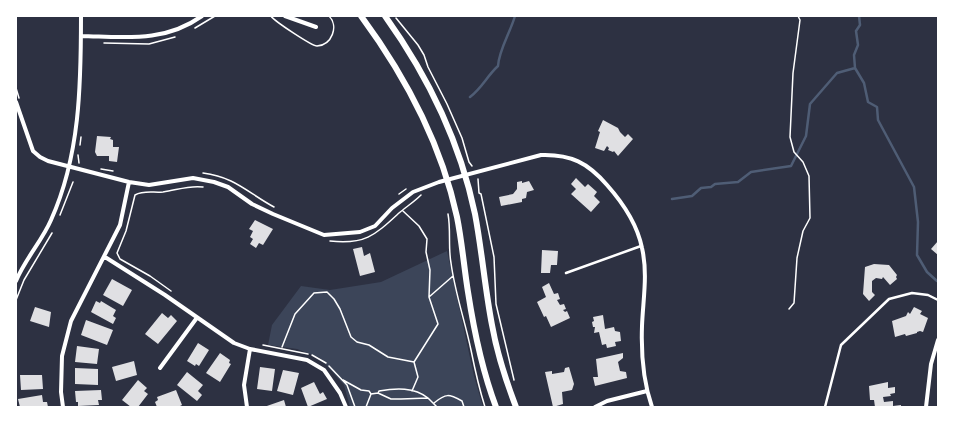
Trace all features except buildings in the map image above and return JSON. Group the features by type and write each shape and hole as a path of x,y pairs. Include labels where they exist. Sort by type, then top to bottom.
{"main road":[{"path":"361,16 390,55 418,106 448,180 457,219 475,331 496,407"},
{"path":"386,16 410,51 436,98 465,176 475,214 492,326 516,407"}],"street":[{"path":"16,281 51,220 66,184 70,168 75,144 78,117 82,36 81,16"},
{"path":"82,36 153,37 172,32 202,16"},
{"path":"285,16 316,26"},
{"path":"18,102 34,152 48,161 70,168 129,182 149,185 193,178 214,182 228,187 252,204 324,235 360,232 375,226 392,208 413,192 448,180 541,155 557,154 574,158 598,174 622,202 636,229 642,246 645,271 642,326 643,357 647,391 652,407"},
{"path":"63,407 61,392 62,356 71,321 120,224 129,182"},
{"path":"104,257 165,295 196,319 234,343 250,349 307,360 324,370 340,392 346,407"},
{"path":"160,368 196,319"},
{"path":"926,407 931,364 936,352 938,340"},
{"path":"247,407 244,385 250,349"},
{"path":"595,407 607,401 647,391"}],"lane":[{"path":"566,273 642,246"},
{"path":"825,407 841,345 889,299 912,293 928,295 938,300"}],"path":[{"path":"193,29 215,16"},
{"path":"271,16 284,28 299,34 309,44 317,46 325,44 333,33 334,26 329,16"},
{"path":"789,309 794,303 797,258 803,231 810,218 809,176 803,162 794,152 790,137 793,73 800,20 798,16"},
{"path":"103,43 128,45 149,44 178,35"},
{"path":"16,88 18,102"},
{"path":"79,148 81,132"},
{"path":"78,155 80,165"},
{"path":"96,169 104,168 119,173"},
{"path":"200,173 220,175 240,184 260,200 279,210"},
{"path":"478,179 479,192 481,194 494,257 496,304 516,386"},
{"path":"175,294 150,276 120,259 117,253 126,231 135,195 140,192 164,192 195,186 203,187"},
{"path":"398,195 407,188"},
{"path":"326,240 355,241 372,235 384,228 402,210 422,194"},
{"path":"448,209 450,227 450,261 471,350 473,365 485,407"},
{"path":"402,210 419,226 427,239 426,252 430,270 429,297 438,324 414,362 418,377 412,391"},
{"path":"16,300 24,280 50,238"},
{"path":"429,297 453,276"},
{"path":"282,355 282,348 295,314 314,293 327,292 334,299 351,337 388,357 414,362"},
{"path":"259,344 303,352 316,357 331,367 343,379 361,390 370,392 371,394 394,388 420,392 437,407"},
{"path":"343,379 355,407"},
{"path":"378,393 391,399 428,398"},
{"path":"366,407 371,394"},
{"path":"434,403 442,397 452,395 462,401 464,407"}],"shaded area":[{"path":"447,251 474,376 483,407 350,407 344,385 320,358 297,349 268,345 272,325 301,286 330,290 381,282"}],"waterway":[{"path":"470,97 478,90 498,66 502,48 515,16"},
{"path":"672,199 692,196 701,188 711,187 715,184 738,182 751,172 791,166 806,136 810,104 837,73 855,68 854,55 858,45 856,31 860,25 859,16"},
{"path":"855,68 864,83 868,102 877,107 878,120 914,187 918,222 917,255 927,272 937,281"}]}
